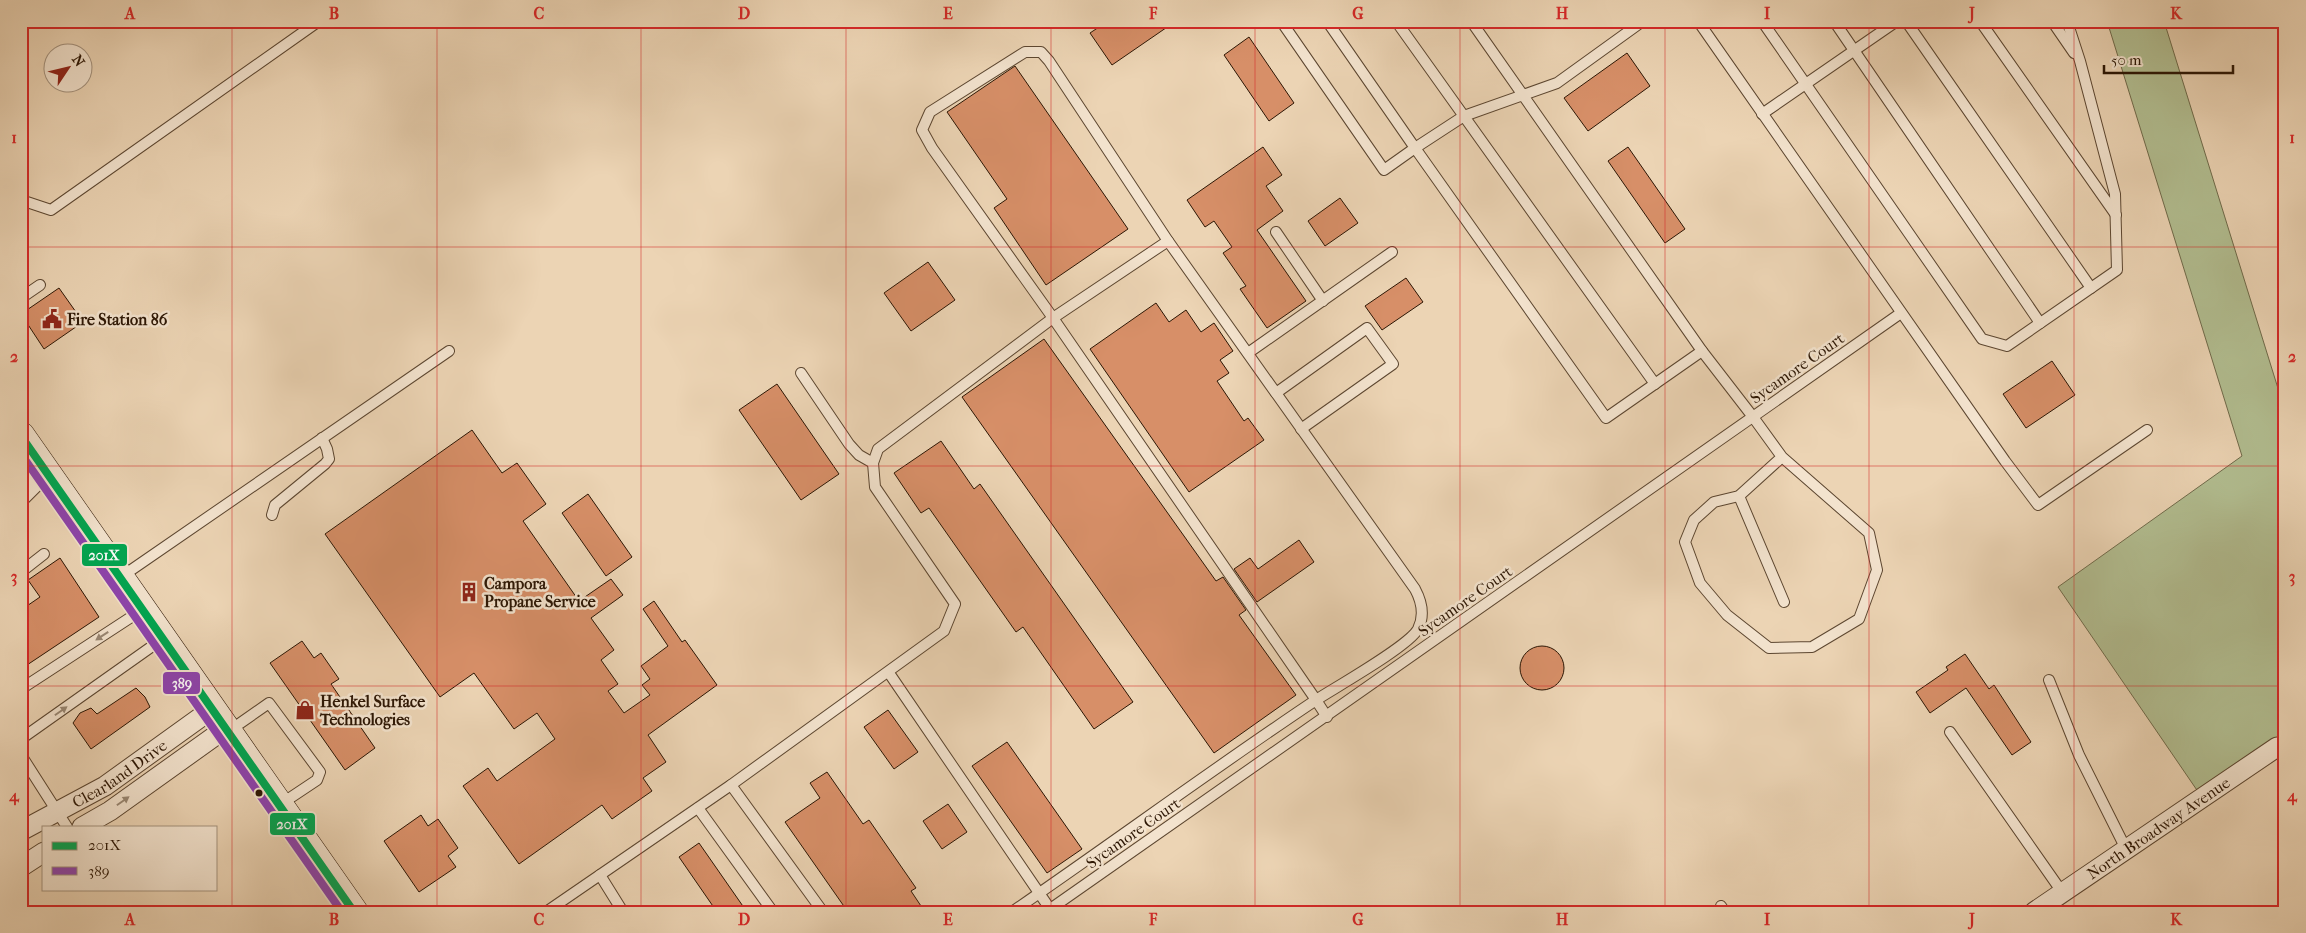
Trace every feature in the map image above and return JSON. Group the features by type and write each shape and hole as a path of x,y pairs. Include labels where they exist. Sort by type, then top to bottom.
{"main road":[{"path":"21,436 354,912"}],"street":[{"path":"21,496 46,471"},
{"name":"Clearland Drive","path":"21,831 222,723"},
{"name":"Clearland Drive","path":"84,826 110,811 222,723"},
{"name":"North Broadway Avenue","path":"2034,912 2277,747 2285,748"},
{"path":"21,867 42,853"}],"lane":[{"path":"21,200 51,210 319,21"},
{"path":"1281,21 1384,170 1464,116 1557,84 1643,21"},
{"path":"1327,21 1606,418 1702,351"},
{"path":"1396,21 1655,384"},
{"path":"1470,21 1702,351 1782,457 1869,533 1877,570 1859,619 1812,647 1769,648 1727,615 1700,583 1685,542 1694,520 1714,502 1738,496 1782,457"},
{"path":"1698,21 1901,313 2038,505 2147,430"},
{"path":"1762,21 1982,339 2006,346 2117,270 2115,194 2080,62 2067,21"},
{"path":"1834,21 2040,322"},
{"path":"1762,114 1897,21"},
{"path":"1906,21 2091,288"},
{"path":"1980,21 2116,216"},
{"path":"2052,21 2080,62"},
{"path":"1012,912 1316,700 1408,640 1418,630 1422,604 1415,589 1168,240 1049,61 1040,52 1025,52 930,112 922,130 932,148 1053,318 1316,700 1327,716"},
{"path":"1276,232 1322,301"},
{"path":"546,912 731,785 889,673 944,631 955,604 875,487 873,463 878,449 1053,318 1168,240"},
{"path":"1248,353 1392,252"},
{"path":"21,298 40,285"},
{"name":"Sycamore Court","path":"1048,910 1901,313"},
{"path":"1276,393 1367,328 1393,364 1301,428"},
{"path":"120,578 449,351"},
{"path":"801,373 849,444 859,455 873,463"},
{"path":"272,515 275,505 329,459 322,438"},
{"path":"1738,496 1784,602"},
{"path":"21,572 44,554"},
{"path":"21,689 142,609"},
{"path":"21,739 163,638"},
{"path":"889,673 1039,893 1048,910"},
{"path":"2049,680 2079,755 2126,850"},
{"path":"222,723 269,703 320,772 317,780 280,805"},
{"path":"1950,732 2062,892"},
{"path":"21,755 66,826"},
{"path":"731,785 823,912"},
{"path":"698,808 773,912"},
{"path":"600,875 623,912"}],"green space":[{"path":"2107,21 2164,21 2285,411 2285,747 2203,799 2058,587 2242,456"}],"building":[{"path":"1108,21 1176,21 1112,65 1090,33"},
{"path":"1249,37 1294,103 1269,121 1224,55"},
{"path":"1627,53 1650,86 1588,131 1564,98"},
{"path":"1015,66 1128,229 1046,285 994,208 1007,199 947,112"},
{"path":"1263,147 1282,175 1266,186 1283,211 1257,230 1306,301 1267,328 1240,289 1246,286 1223,253 1232,247 1214,221 1205,227 1187,200"},
{"path":"1628,147 1685,229 1665,243 1608,161"},
{"path":"1340,198 1358,223 1325,246 1308,221"},
{"path":"928,262 955,300 911,331 884,293"},
{"path":"1406,278 1423,302 1382,330 1365,306"},
{"name":"Fire Station 86","path":"59,288 83,322 44,349 21,314"},
{"path":"1156,303 1169,322 1186,310 1201,332 1214,323 1233,351 1220,360 1229,373 1217,381 1244,421 1248,418 1264,440 1189,492 1090,349"},
{"path":"1044,339 1216,581 1223,577 1246,610 1239,615 1296,695 1214,753 962,397"},
{"path":"2052,361 2075,395 2026,428 2003,394"},
{"path":"777,384 839,474 801,500 739,410"},
{"name":"Campora Propane Service","path":"472,430 502,473 517,463 546,504 523,521 579,601 611,579 623,595 591,618 614,650 601,660 618,684 608,691 624,713 650,695 642,685 650,679 641,666 668,646 643,609 654,601 682,642 685,640 717,685 648,735 666,762 643,778 652,791 612,819 602,805 519,864 463,786 488,768 497,781 555,739 537,713 514,729 474,673 440,697 325,534"},
{"path":"941,441 974,489 980,484 1133,702 1094,729 1023,627 1016,632 929,508 921,513 894,473"},
{"path":"588,494 632,557 606,576 562,513"},
{"path":"1299,540 1314,562 1257,602 1234,569 1250,558 1258,569"},
{"path":"60,558 99,617 21,669 21,610 40,597 28,580"},
{"path":"302,641 314,658 321,653 339,679 331,684 375,748 345,770 270,663"},
{"path":"1546,646 1558,652 1563,659 1563,677 1558,684 1551,689 1538,690 1530,687 1523,680 1520,664 1523,656 1530,649"},
{"path":"1965,654 1989,689 1994,685 2031,742 2012,755 1966,688 1930,713 1916,692 1948,670 1946,667"},
{"path":"136,688 145,697 150,707 91,749 73,723 80,713 91,708 97,714"},
{"path":"888,710 918,752 894,769 864,727"},
{"path":"1007,742 1082,849 1047,873 972,766"},
{"path":"827,772 863,824 869,820 916,888 911,891 925,912 848,912 785,822 820,798 810,783"},
{"path":"948,804 967,832 942,849 923,821"},
{"path":"421,815 428,826 438,819 458,848 448,856 456,867 419,892 384,841"},
{"path":"699,843 747,912 717,912 679,857"}],"transit line":[{"name":"201X","path":"21,436 354,912"},
{"name":"389","path":"21,454 342,912"}],"place":[{"name":"Fire Station 86","path":"52,319"},
{"name":"Campora Propane Service","path":"469,592"},
{"name":"Henkel Surface Technologies","path":"305,710"}]}
